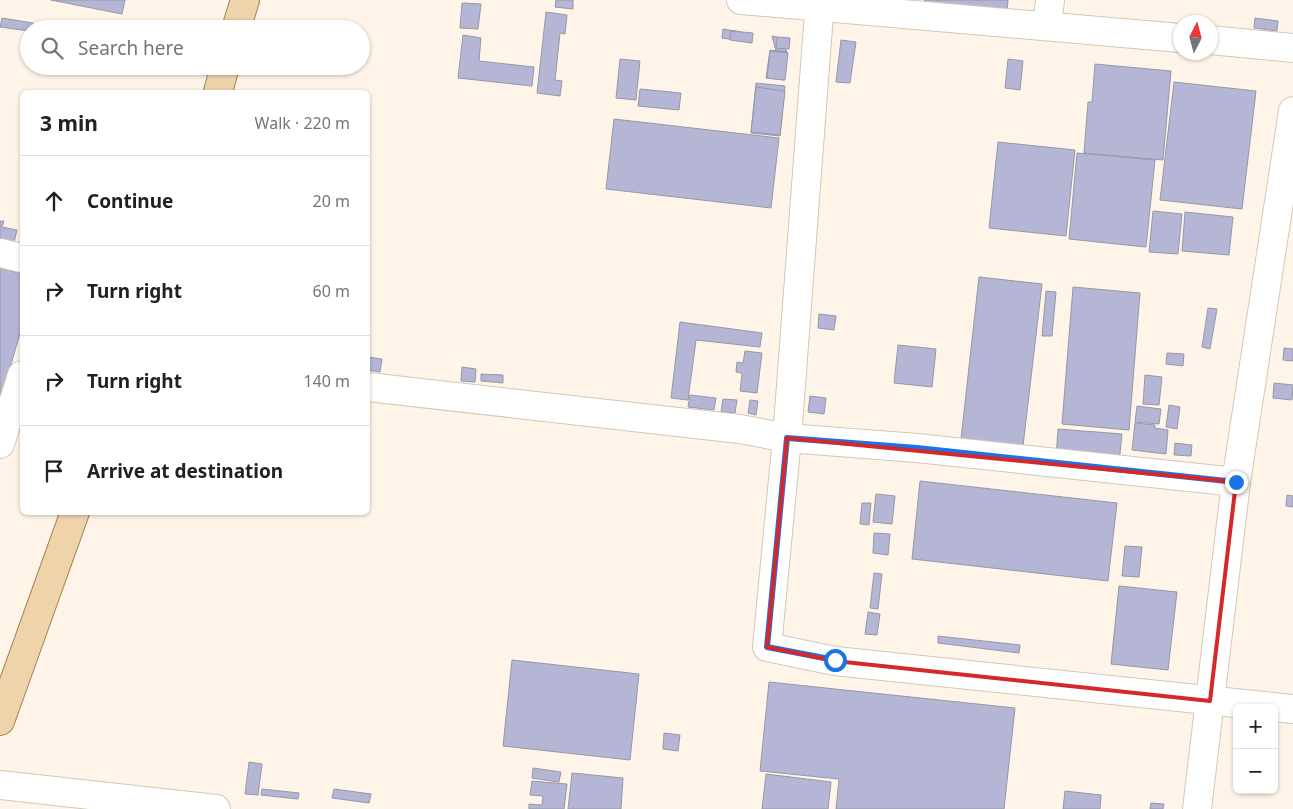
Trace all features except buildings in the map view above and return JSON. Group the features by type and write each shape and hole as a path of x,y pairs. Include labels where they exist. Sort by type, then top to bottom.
{"main road":[{"path":"238,20 244,0"},
{"path":"219,90 223,75"},
{"path":"0,720 74,515"}],"street":[{"path":"741,0 1048,13 1173,37"},
{"path":"820,3 787,438 767,647 835,660 1293,709"},
{"path":"1218,41 1293,48"},
{"path":"1197,809 1236,482 1293,111"},
{"path":"0,253 20,258"},
{"path":"0,444 20,381"},
{"path":"370,388 740,430 787,438 917,448 1236,482"},
{"path":"0,785 216,809"}],"highlighted area":[{"path":"787,438 1236,482 1210,701 835,661 767,647"}],"route":[{"path":"835,660 767,647 787,438 917,448 1236,482"}]}
